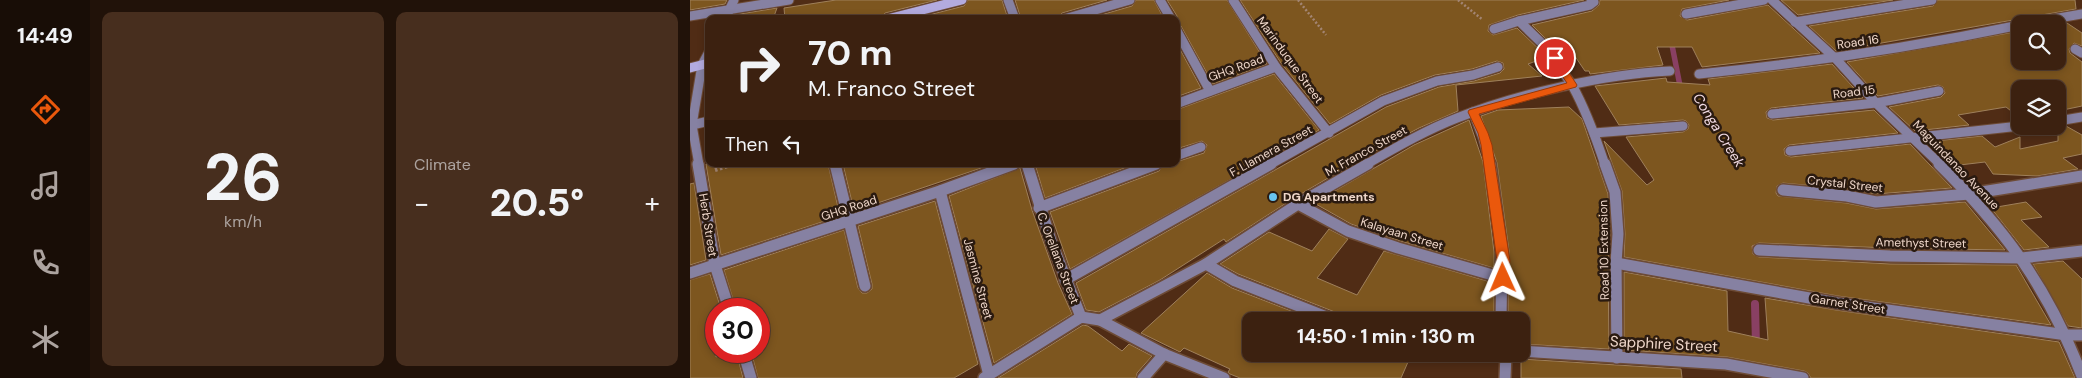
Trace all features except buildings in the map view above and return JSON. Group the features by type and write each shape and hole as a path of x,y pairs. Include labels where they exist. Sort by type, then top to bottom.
{"street":[{"path":"727,15 734,0"},
{"path":"690,16 789,0"},
{"path":"903,15 962,0"},
{"path":"1008,0 1014,15"},
{"path":"1089,15 1130,0"},
{"path":"1160,0 1168,15"},
{"name":"Marinduque Street","path":"1233,0 1276,67 1329,132"},
{"path":"1494,29 1519,21 1590,5 1594,2 1591,0"},
{"path":"1686,14 1764,0"},
{"name":"Maguindanao Avenue","path":"1772,0 1834,58 1876,103 1914,138 1969,194 2022,258 2067,335 2082,376"},
{"path":"1795,22 1932,0"},
{"path":"2066,17 2082,14"},
{"name":"Road 10 Extension","path":"1519,21 1554,55 1556,62 1572,85 1594,133 1618,204 1616,263 1617,358"},
{"name":"Road 16","path":"1699,74 1921,46 2011,26"},
{"path":"1180,36 1210,91"},
{"path":"690,68 705,64"},
{"name":"F. Llamera Street","path":"1065,280 1383,101 1437,81 1468,76 1498,66"},
{"name":"GHQ Road","path":"1180,102 1276,67"},
{"name":"Herb Street","path":"705,68 692,125 715,265 726,298"},
{"name":"M. Franco Street","path":"1100,320 1206,264 1298,204 1390,151 1449,121 1473,112 1572,85 1645,72 1670,71"},
{"name":"Road 15","path":"1772,114 1876,103 1939,91"},
{"path":"1473,112 1483,133 1486,145 1503,261 1500,312"},
{"path":"2066,120 2082,117"},
{"path":"692,125 705,122"},
{"path":"1594,133 1683,126"},
{"path":"1790,151 2011,127"},
{"path":"1180,155 1201,147"},
{"path":"836,167 865,286"},
{"name":"GHQ Road","path":"690,273 940,191 1006,167"},
{"name":"C. Orellana Street","path":"1027,167 1039,208 1065,280 1081,317 1100,320 1164,354 1224,378"},
{"path":"1039,208 1148,167"},
{"name":"Crystal Street","path":"1783,190 1847,196 1876,202 1969,194 2082,176"},
{"name":"Jasmine Street","path":"940,191 987,376"},
{"name":"Kalayaan Street","path":"1298,204 1348,231 1398,248 1503,278"},
{"name":"Amethyst Street","path":"1759,250 1890,256 2022,258 2082,251"},
{"name":"Garnet Street","path":"1616,263 1935,318 2067,335 2082,335"},
{"path":"1206,264 1235,281 1314,312"},
{"path":"987,376 1081,317"},
{"name":"Sapphire Street","path":"1530,352 1726,364 1803,378"},
{"path":"1143,378 1164,354"},
{"path":"1505,378 1506,362"},
{"path":"746,363 751,378"}],"path":[{"path":"1298,0 1326,35"},
{"path":"1458,0 1494,29"}],"waterway":[{"name":"Conga Creek","path":"1671,40 1681,91"},
{"name":"Conga Creek","path":"1752,236 1754,263"},
{"path":"1755,304 1756,346"}],"place":[{"name":"DG Apartments","path":"1273,197"}],"route":[{"path":"1503,278 1503,261 1496,204 1486,145 1483,133 1473,112 1572,85 1555,58"}]}
